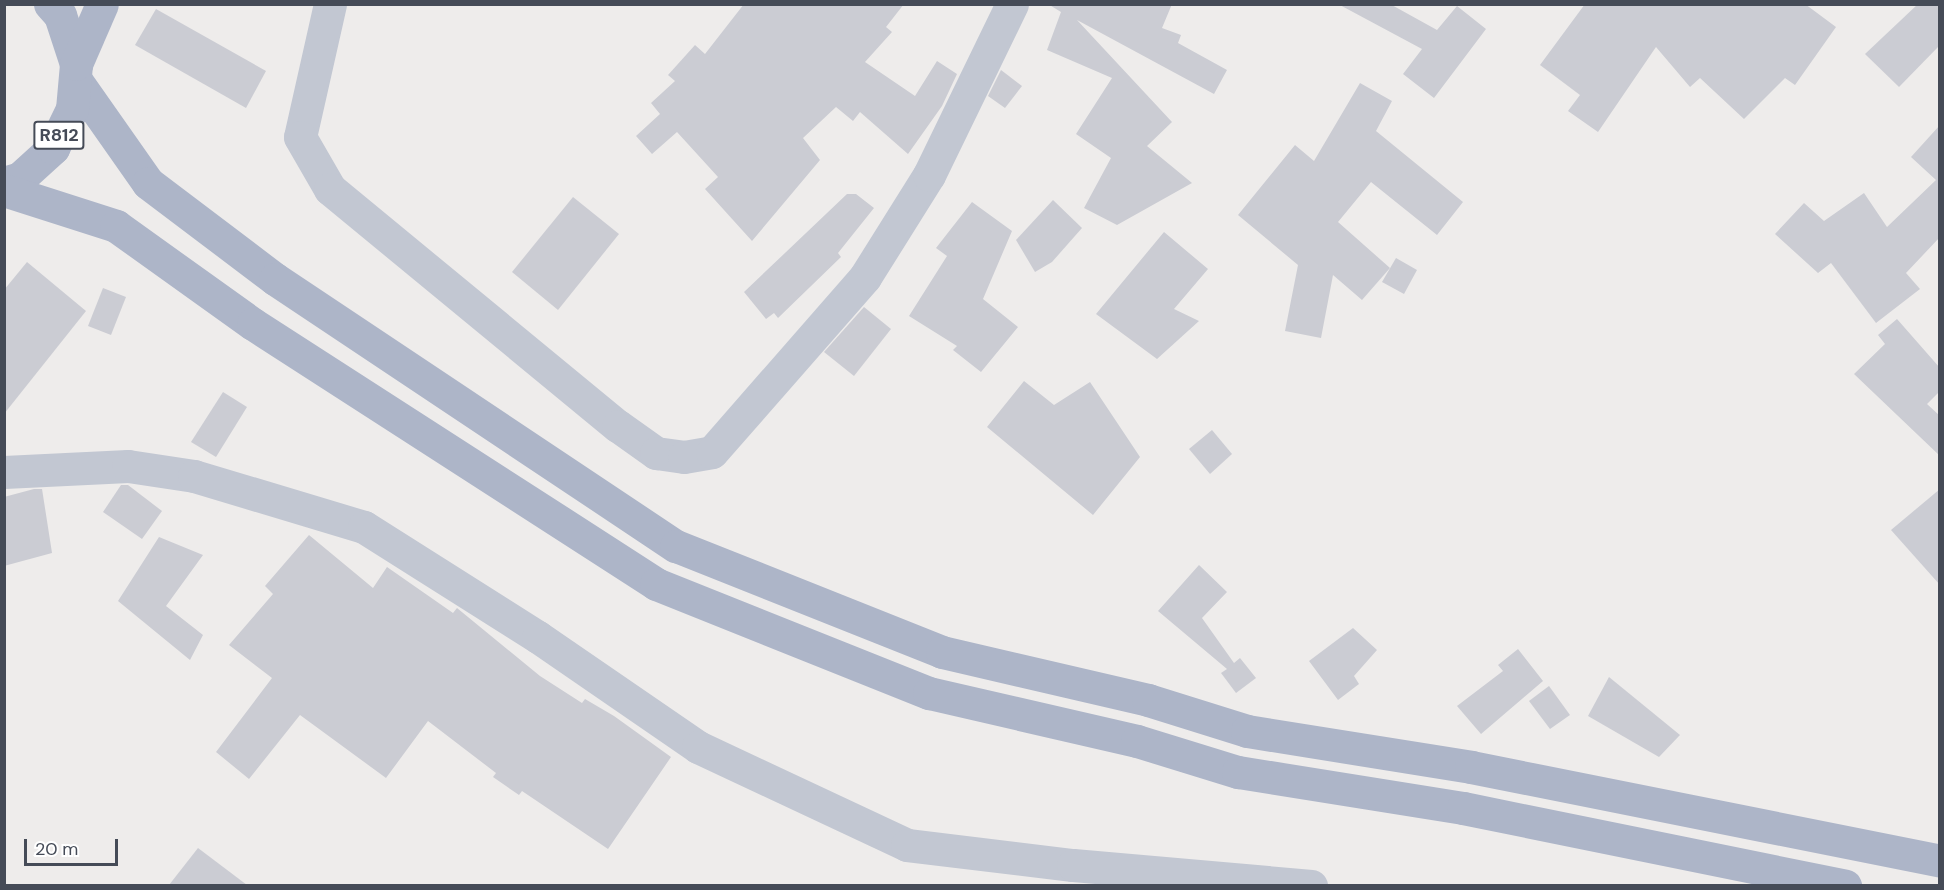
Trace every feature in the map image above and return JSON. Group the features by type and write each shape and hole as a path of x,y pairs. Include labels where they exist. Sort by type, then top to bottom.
{"main road":[{"name":"R812","path":"50,4 60,15 76,71"},
{"name":"R812","path":"4,183 20,178 52,148 72,109 76,71 102,4"},
{"path":"76,71 148,183 275,279 676,546 942,652 1148,700 1247,731 1471,767 1940,861"},
{"path":"4,190 116,226 253,324 656,584 930,693 1137,741 1238,772 1463,808 1845,885"}],"street":[{"path":"330,4 300,137 330,189 618,426 656,453 684,457 712,452 865,277 929,175 1012,4"},
{"path":"4,472 128,466 194,476 364,527 538,638 698,747 907,845 1073,865 1311,885"}],"building":[{"path":"744,4 904,4 886,27 892,32 865,62 915,96 937,61 957,74 942,106 908,154 860,112 853,121 836,107 803,138 820,160 752,241 705,189 718,177 677,132 652,154 636,136 660,114 651,103 675,81 668,75 695,45 705,54"},
{"path":"1048,4 1172,4 1162,28 1181,35 1178,43 1227,70 1214,94 1077,20 1172,122 1147,146 1192,183 1117,225 1084,208 1111,158 1076,134 1112,78 1047,50 1061,12"},
{"path":"1338,4 1390,4 1437,30 1457,6 1486,29 1434,98 1403,74 1422,49"},
{"path":"1585,4 1805,4 1836,27 1795,85 1785,78 1744,119 1700,78 1690,87 1656,47 1598,132 1568,111 1580,95 1540,65"},
{"path":"1918,4 1940,4 1940,45 1899,87 1865,54"},
{"path":"156,9 266,71 246,108 135,45"},
{"path":"1001,70 1022,86 1005,108 988,96"},
{"path":"1360,83 1392,101 1376,131 1463,202 1437,235 1371,182 1338,222 1390,268 1362,300 1333,275 1321,338 1285,331 1298,265 1238,215 1295,145 1314,161"},
{"path":"1940,125 1940,237 1906,273 1920,289 1876,323 1831,263 1818,273 1775,234 1804,203 1824,221 1864,193 1887,227 1936,180 1911,157"},
{"path":"847,194 856,194 874,208 838,253 841,257 778,318 774,313 766,319 744,292"},
{"path":"573,197 619,234 558,310 512,272"},
{"path":"1053,200 1082,228 1052,262 1035,272 1016,240"},
{"path":"972,202 1012,231 983,299 1018,327 981,372 953,350 957,346 909,316 947,256 936,248"},
{"path":"1164,232 1208,269 1174,309 1199,321 1157,359 1096,314"},
{"path":"1396,258 1417,270 1404,294 1382,282"},
{"path":"27,262 86,311 4,414 4,290"},
{"path":"103,288 126,297 111,335 88,326"},
{"path":"864,307 891,329 854,376 824,352"},
{"path":"1897,319 1940,368 1940,391 1927,404 1940,416 1940,456 1854,374 1885,344 1878,335"},
{"path":"1024,381 1054,405 1090,382 1140,457 1093,515 987,427"},
{"path":"223,392 247,407 216,457 191,442"},
{"path":"1212,430 1232,454 1210,474 1189,449"},
{"path":"121,485 128,485 162,511 142,539 103,512"},
{"path":"42,489 52,553 4,566 4,497"},
{"path":"1940,489 1940,585 1891,530"},
{"path":"309,535 373,588 387,567 453,613 457,608 540,676 582,703 585,699 614,716 671,757 608,849 522,791 519,795 493,777 496,773 428,721 386,778 300,715 249,779 216,752 272,678 229,645 273,594 265,586"},
{"path":"159,537 203,555 166,606 203,635 190,660 118,601"},
{"path":"1199,565 1227,592 1202,618 1234,663 1240,658 1256,678 1236,693 1221,673 1227,669 1158,611"},
{"path":"1353,628 1377,650 1354,676 1359,684 1338,700 1309,661"},
{"path":"1518,649 1543,681 1481,734 1457,706 1503,671 1498,665"},
{"path":"1609,677 1680,735 1659,757 1588,716"},
{"path":"1549,686 1570,715 1550,729 1529,701"},
{"path":"198,848 247,885 169,885"}]}
